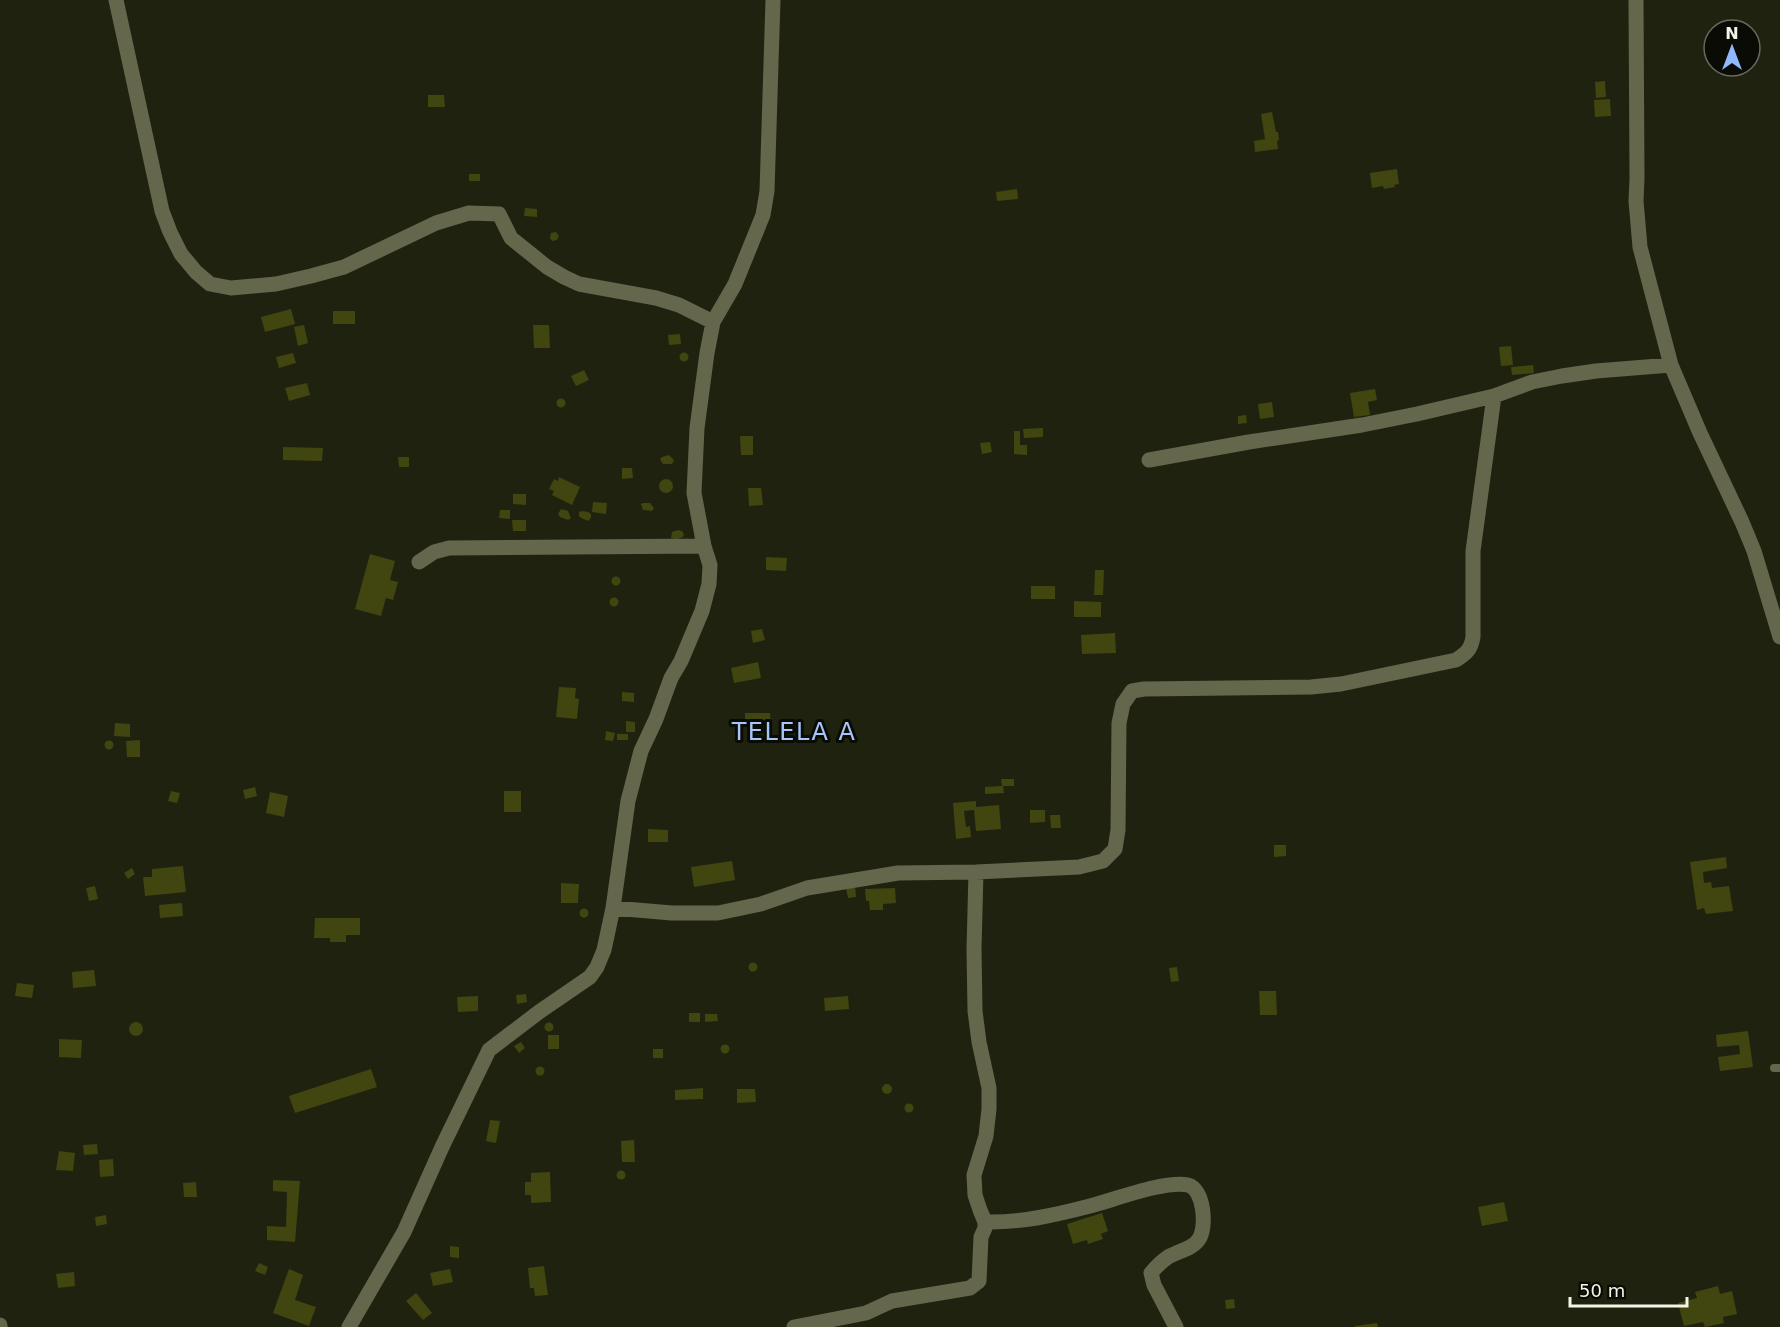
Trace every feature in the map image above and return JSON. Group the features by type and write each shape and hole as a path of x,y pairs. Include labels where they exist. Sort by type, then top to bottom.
{"street":[{"path":"116,0 162,211 181,254 210,284 231,288 276,284 311,276 344,267 436,223 469,213 499,214 511,238 547,267 564,277 579,284 656,298 679,305 713,322"},
{"path":"349,1327 404,1233 489,1050 590,977 604,950 613,908 628,801 641,751 702,611 709,584 710,565 695,504 697,428 713,322 735,284 763,215 767,191 773,0"},
{"path":"1636,0 1636,220 1640,247 1671,365 1700,433 1743,522 1780,637"},
{"path":"1149,460 1417,414 1494,396 1532,382 1562,375 1671,365"},
{"path":"613,908 672,913 718,913 761,904 807,888 886,875 1079,867 1103,861 1115,849 1118,830 1119,723 1123,704 1132,691 1311,687 1341,684 1456,660 1471,648 1473,637 1473,551 1494,396"},
{"path":"419,562 434,552 449,548 704,546"},
{"path":"794,1327 866,1313 892,1301 970,1288 979,1281 981,1237 985,1222 975,1195 974,1175 986,1136 989,1088 975,1011 976,872"},
{"path":"985,1222 1002,1223 1042,1218 1157,1187 1175,1184 1193,1187 1198,1194 1202,1210 1203,1227 1200,1238 1190,1247 1167,1258 1151,1273 1154,1285 1176,1327"}],"building":[{"path":"1605,81 1606,97 1596,98 1595,82"},
{"path":"428,95 444,95 445,107 428,107"},
{"path":"1610,99 1611,116 1595,117 1594,100"},
{"path":"1272,112 1276,132 1278,132 1278,149 1255,152 1254,141 1265,139 1261,114"},
{"path":"1397,169 1399,184 1384,189 1383,186 1372,188 1370,173"},
{"path":"469,174 480,174 480,181 469,181"},
{"path":"1017,189 1018,199 997,201 996,192"},
{"path":"525,208 537,209 537,217 524,216"},
{"path":"556,232 559,236 557,240 552,241 551,233"},
{"path":"291,309 295,324 265,332 261,317"},
{"path":"333,311 355,311 355,324 333,324"},
{"path":"304,325 308,343 298,346 294,327"},
{"path":"533,325 549,325 550,348 534,348"},
{"path":"680,334 681,344 669,345 668,335"},
{"path":"1511,346 1513,365 1501,366 1499,347"},
{"path":"684,352 689,357 684,362 679,357"},
{"path":"293,353 296,363 279,368 276,357"},
{"path":"1533,365 1534,373 1512,375 1511,367"},
{"path":"584,370 589,380 576,386 571,376"},
{"path":"307,383 310,395 289,401 285,388"},
{"path":"1375,389 1377,400 1368,402 1370,415 1354,417 1350,393"},
{"path":"561,398 566,403 561,408 556,403"},
{"path":"1272,402 1274,417 1260,419 1258,404"},
{"path":"1246,415 1247,423 1238,424 1238,416"},
{"path":"1043,428 1043,437 1024,438 1023,429"},
{"path":"1014,431 1020,431 1020,445 1027,445 1027,455 1014,454"},
{"path":"740,436 753,436 753,455 741,455"},
{"path":"990,442 992,452 982,454 980,443"},
{"path":"283,447 323,448 322,461 283,460"},
{"path":"669,455 674,460 672,464 663,464 660,459"},
{"path":"398,457 409,457 409,467 399,467"},
{"path":"622,468 632,468 633,478 622,479"},
{"path":"559,477 580,487 572,505 552,495 554,491 549,489 554,479 558,481"},
{"path":"666,479 671,481 673,486 671,491 666,493 661,491 659,486 661,481"},
{"path":"748,488 761,488 763,505 749,506"},
{"path":"513,494 526,494 526,505 513,504"},
{"path":"593,502 607,503 606,514 592,512"},
{"path":"650,503 654,508 652,511 643,510 641,504"},
{"path":"561,509 568,511 571,518 568,520 560,517 558,514"},
{"path":"500,510 510,510 510,519 499,518"},
{"path":"579,512 591,514 588,521 579,516"},
{"path":"512,520 526,520 526,531 513,531"},
{"path":"682,531 683,537 671,538 672,532"},
{"path":"370,554 395,561 390,580 398,582 393,600 386,598 381,616 355,609"},
{"path":"766,557 787,558 786,571 766,570"},
{"path":"1095,570 1104,570 1103,595 1094,595"},
{"path":"616,576 621,581 616,586 611,581"},
{"path":"1031,586 1055,586 1055,599 1031,599"},
{"path":"614,597 619,602 614,607 609,602"},
{"path":"1074,601 1101,602 1101,617 1074,617"},
{"path":"762,629 765,640 753,643 751,631"},
{"path":"1115,633 1116,653 1082,654 1081,635"},
{"path":"758,662 761,678 734,683 731,668"},
{"path":"559,687 576,688 575,698 579,699 577,719 556,717"},
{"path":"622,692 634,693 634,702 622,701"},
{"path":"745,713 770,713 771,725 745,726"},
{"path":"626,721 635,722 635,732 626,732"},
{"path":"115,723 130,724 130,737 114,736"},
{"path":"606,731 615,733 613,741 605,740"},
{"path":"617,734 628,734 628,740 617,740"},
{"path":"109,740 114,745 109,750 104,745"},
{"path":"140,740 140,757 127,757 126,741"},
{"path":"1001,779 1014,779 1014,786 1003,786 1004,793 985,794 985,787 1002,786"},
{"path":"255,787 257,796 245,799 243,790"},
{"path":"171,791 180,793 177,803 168,801"},
{"path":"504,791 521,791 521,812 504,812"},
{"path":"270,792 288,796 284,817 266,813"},
{"path":"976,801 976,807 999,805 1001,829 976,831 974,810 964,811 966,827 970,826 971,837 956,839 953,803"},
{"path":"1030,810 1045,810 1045,822 1030,823"},
{"path":"1050,815 1060,815 1061,828 1051,828"},
{"path":"648,829 668,830 668,842 648,842"},
{"path":"1274,845 1286,845 1286,856 1274,857"},
{"path":"1726,857 1727,868 1703,872 1704,883 1711,882 1712,888 1729,886 1733,911 1706,914 1704,908 1697,910 1690,862"},
{"path":"732,861 735,880 694,887 691,867"},
{"path":"183,866 186,892 145,896 143,877 152,877 152,869"},
{"path":"132,868 135,874 128,879 124,873"},
{"path":"561,883 579,884 578,903 561,903"},
{"path":"95,886 98,899 89,901 86,888"},
{"path":"855,886 856,897 848,898 846,888"},
{"path":"895,888 896,903 883,904 883,910 870,910 869,901 866,901 865,889"},
{"path":"182,903 183,916 160,918 159,905"},
{"path":"584,908 589,913 584,918 579,913"},
{"path":"315,918 360,918 360,935 346,935 346,942 330,942 330,938 314,938"},
{"path":"753,962 758,967 753,972 748,967"},
{"path":"1177,967 1179,981 1171,982 1169,968"},
{"path":"94,970 96,986 73,988 72,972"},
{"path":"17,983 34,985 32,998 15,996"},
{"path":"1259,991 1276,991 1277,1015 1260,1015"},
{"path":"526,994 527,1002 517,1004 516,995"},
{"path":"478,996 478,1011 458,1012 457,997"},
{"path":"848,996 849,1009 825,1011 824,998"},
{"path":"689,1013 700,1013 700,1022 689,1022"},
{"path":"705,1014 717,1014 718,1021 705,1022"},
{"path":"136,1022 141,1024 143,1029 141,1034 136,1036 131,1034 129,1029 131,1024"},
{"path":"549,1023 553,1027 549,1031 545,1027"},
{"path":"1748,1031 1753,1067 1720,1071 1718,1057 1740,1054 1739,1045 1717,1047 1716,1035"},
{"path":"548,1035 559,1035 559,1049 548,1049"},
{"path":"59,1039 82,1040 81,1058 59,1057"},
{"path":"521,1042 525,1048 519,1053 514,1046"},
{"path":"725,1044 730,1049 725,1054 720,1049"},
{"path":"653,1049 663,1049 663,1058 653,1058"},
{"path":"540,1066 545,1071 540,1076 535,1071"},
{"path":"371,1069 377,1087 295,1113 289,1096"},
{"path":"887,1084 891,1085 891,1093 887,1094 883,1093 882,1089 883,1085"},
{"path":"703,1088 703,1099 675,1100 675,1090"},
{"path":"737,1089 755,1089 756,1102 737,1103"},
{"path":"909,1104 913,1108 909,1112 905,1108"},
{"path":"490,1120 500,1121 496,1143 486,1141"},
{"path":"634,1140 635,1162 622,1162 621,1141"},
{"path":"97,1144 98,1154 84,1155 83,1145"},
{"path":"59,1151 75,1153 73,1171 56,1170"},
{"path":"113,1159 114,1176 100,1177 99,1160"},
{"path":"621,1171 625,1175 621,1179 617,1175"},
{"path":"550,1172 551,1202 531,1203 531,1195 525,1195 525,1182 531,1182 531,1173"},
{"path":"273,1180 300,1181 295,1242 267,1240 267,1226 286,1227 287,1192 273,1191"},
{"path":"196,1182 197,1197 184,1197 183,1183"},
{"path":"1504,1202 1508,1221 1482,1226 1478,1207"},
{"path":"1102,1213 1108,1231 1101,1234 1103,1239 1088,1244 1087,1240 1073,1244 1067,1224"},
{"path":"106,1215 107,1224 96,1226 95,1217"},
{"path":"450,1246 459,1247 459,1258 450,1257"},
{"path":"259,1263 268,1267 265,1275 255,1271"},
{"path":"544,1266 548,1295 535,1296 534,1288 530,1288 528,1268"},
{"path":"289,1269 303,1275 295,1300 316,1307 309,1326 273,1313"},
{"path":"450,1269 453,1282 433,1286 430,1273"},
{"path":"74,1272 75,1286 58,1288 56,1274"},
{"path":"1718,1286 1720,1294 1732,1291 1737,1314 1723,1317 1724,1323 1705,1327 1703,1322 1684,1326 1678,1303 1697,1298 1695,1292"},
{"path":"416,1293 432,1313 423,1320 406,1301"},
{"path":"1234,1299 1235,1308 1226,1309 1225,1300"},
{"path":"1377,1323 1378,1327 1355,1327 1355,1326"}],"district":[{"name":"TELELA A","path":"794,732"}]}
